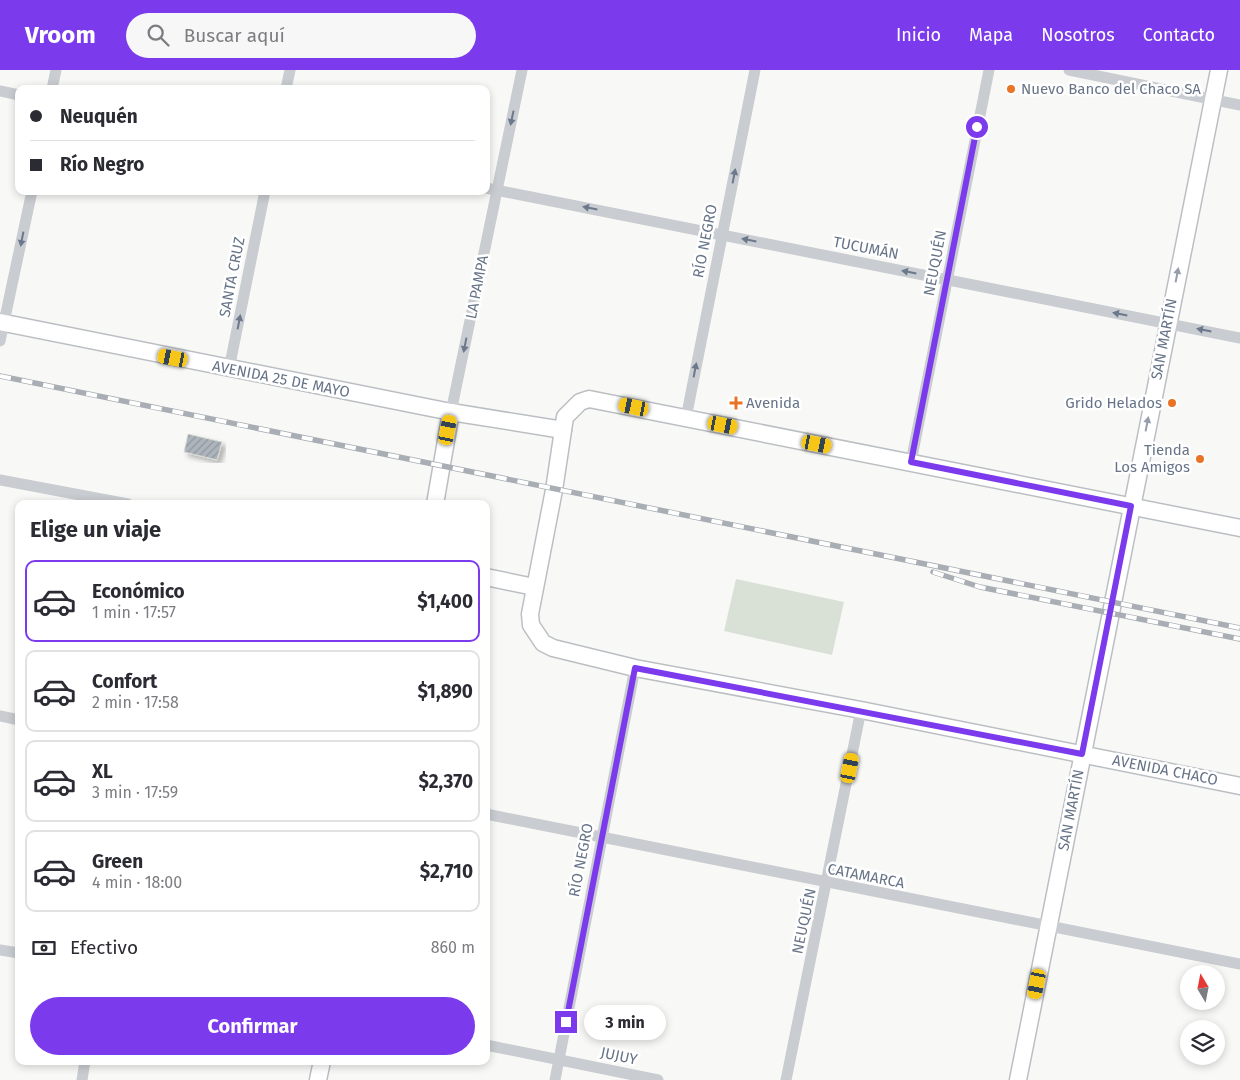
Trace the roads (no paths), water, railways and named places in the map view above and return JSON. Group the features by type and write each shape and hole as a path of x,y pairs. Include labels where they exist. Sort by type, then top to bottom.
{"street":[{"path":"53,85 56,70"},
{"path":"287,85 290,70"},
{"name":"LA PAMPA","path":"491,189 522,70"},
{"name":"RÍO NEGRO","path":"686,418 755,70"},
{"name":"NEUQUÉN","path":"911,462 989,70"},
{"path":"1069,70 1240,105"},
{"name":"SAN MARTÍN","path":"1018,1080 1219,70"},
{"path":"0,91 15,94"},
{"name":"TUCUMÁN","path":"491,189 1240,338"},
{"path":"0,341 2,323 31,195"},
{"name":"SANTA CRUZ","path":"229,369 264,195"},
{"name":"LA PAMPA","path":"436,500 490,195"},
{"name":"AVENIDA 25 DE MAYO","path":"2,323 451,412 563,430"},
{"path":"490,578 534,587 554,490 565,417 571,408 580,402 600,400 1240,528"},
{"path":"0,480 107,500"},
{"name":"AVENIDA CHACO","path":"534,587 530,614 536,635 552,648 635,668 861,710 1240,786"},
{"name":"RÍO NEGRO","path":"555,1080 600,838 635,668"},
{"name":"NEUQUÉN","path":"786,1080 861,710"},
{"path":"0,716 15,719"},
{"name":"CATAMARCA","path":"490,815 827,884 1240,964"},
{"path":"0,950 15,952"},
{"name":"JUJUY","path":"490,1046 559,1058 658,1080"},
{"path":"82,1080 84,1065"},
{"path":"318,1080 321,1065"}],"railway":[{"path":"0,376 1240,628"},
{"path":"933,572 980,587 1240,639"}],"place":[{"name":"Nuevo Banco del Chaco SA","path":"1011,89"},
{"name":"Avenida","path":"736,403"},
{"name":"Grido Helados","path":"1172,403"},
{"name":"Tienda Los Amigos","path":"1200,459"}]}
